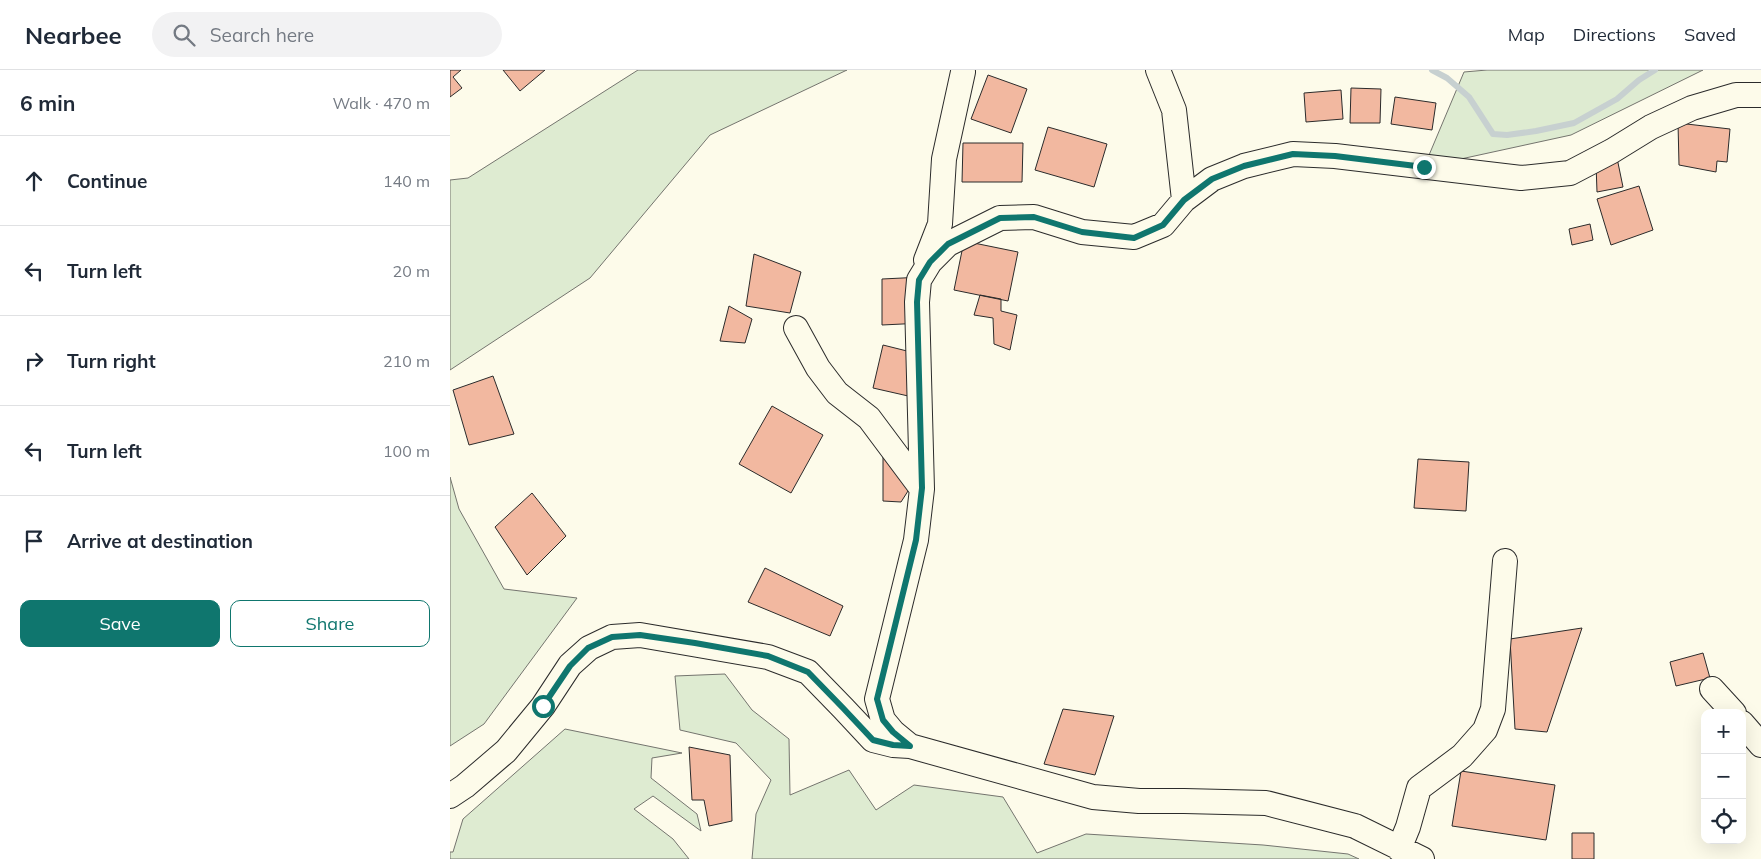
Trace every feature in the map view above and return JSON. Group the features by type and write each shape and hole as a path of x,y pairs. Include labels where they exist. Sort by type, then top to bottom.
{"street":[{"path":"1158,70 1174,110 1184,200"},
{"path":"910,746 893,732 883,720 877,699 916,540 922,488 917,302 919,280 940,224 944,159 963,72"},
{"path":"919,280 930,262 948,244 1000,218 1034,217 1082,232 1134,238 1163,225 1184,200 1212,179 1244,166 1293,154 1335,156 1521,178 1570,173 1651,126 1692,108 1736,95 1761,94"},
{"path":"796,328 818,368 837,393 869,418 922,488"},
{"path":"1399,849 1408,826 1418,788 1462,756 1485,730 1493,709 1505,561"},
{"path":"450,796 465,786 506,750 543,706 570,666 588,648 612,637 640,635 768,656 808,672 873,740 893,745 910,746 1093,797 1139,801 1266,803 1355,826 1422,859"},
{"path":"1712,688 1730,709"},
{"path":"1746,728 1761,746"}],"green space":[{"path":"638,70 847,70 710,135 590,278 450,370 450,180 468,178"},
{"path":"1487,70 1703,70 1571,135 1424,167 1464,72"},
{"path":"450,477 459,509 504,589 577,598 484,724 450,746"},
{"path":"725,674 752,710 789,739 790,795 849,770 876,810 914,785 1003,797 1037,853 1086,834 1263,845 1348,854 1359,859 752,859 756,814 771,780 736,743 680,730 675,676"},
{"path":"565,729 682,753 652,758 651,778 697,814 701,831 653,796 634,809 673,839 689,859 450,859 450,852 453,852 463,819"}],"building":[{"path":"450,70 461,70 453,77 462,88 450,97"},
{"path":"503,70 545,70 520,91"},
{"path":"988,75 1027,89 1011,133 971,119"},
{"path":"1351,88 1381,89 1380,123 1350,123"},
{"path":"1341,90 1343,119 1306,122 1304,93"},
{"path":"1395,97 1436,103 1432,130 1391,124"},
{"path":"1678,123 1730,129 1727,162 1717,161 1716,172 1679,165"},
{"path":"1048,127 1107,144 1094,187 1035,170"},
{"path":"963,143 1023,143 1022,182 962,182"},
{"path":"1617,158 1623,187 1597,192 1596,164"},
{"path":"1639,186 1653,230 1611,245 1597,199"},
{"path":"1590,224 1593,240 1572,245 1569,229"},
{"path":"964,241 1018,252 1008,301 954,290"},
{"path":"754,254 801,272 790,313 746,306"},
{"path":"923,277 923,323 882,325 882,279"},
{"path":"980,295 1001,299 1001,311 1017,315 1010,350 994,344 993,318 974,315"},
{"path":"729,306 752,319 745,343 720,341"},
{"path":"883,345 927,356 917,398 873,388"},
{"path":"493,376 514,434 469,445 453,390"},
{"path":"772,406 823,435 791,493 739,464"},
{"path":"883,448 919,492 908,491 901,502 883,501"},
{"path":"1418,459 1469,462 1466,511 1414,508"},
{"path":"532,493 566,536 527,575 495,527"},
{"path":"765,568 843,606 830,636 748,602"},
{"path":"1582,628 1547,732 1515,729 1510,639"},
{"path":"1703,653 1710,678 1676,686 1670,662"},
{"path":"1063,709 1114,716 1095,775 1044,764"},
{"path":"689,747 730,755 732,821 709,826 704,800 692,800"},
{"path":"1461,771 1555,785 1546,840 1452,826"},
{"path":"1572,833 1594,833 1594,859 1572,859"}],"waterway":[{"path":"1432,70 1447,78 1469,97 1493,134 1507,135 1574,123 1617,99 1639,80 1655,70"}],"route":[{"path":"543,706 570,666 588,648 612,637 640,635 768,656 808,672 873,740 893,745 910,746 893,732 883,720 877,699 916,540 922,488 917,302 919,280 930,262 948,244 1000,218 1034,217 1082,232 1134,238 1163,225 1184,200 1212,179 1244,166 1293,154 1335,156 1424,167"}]}
